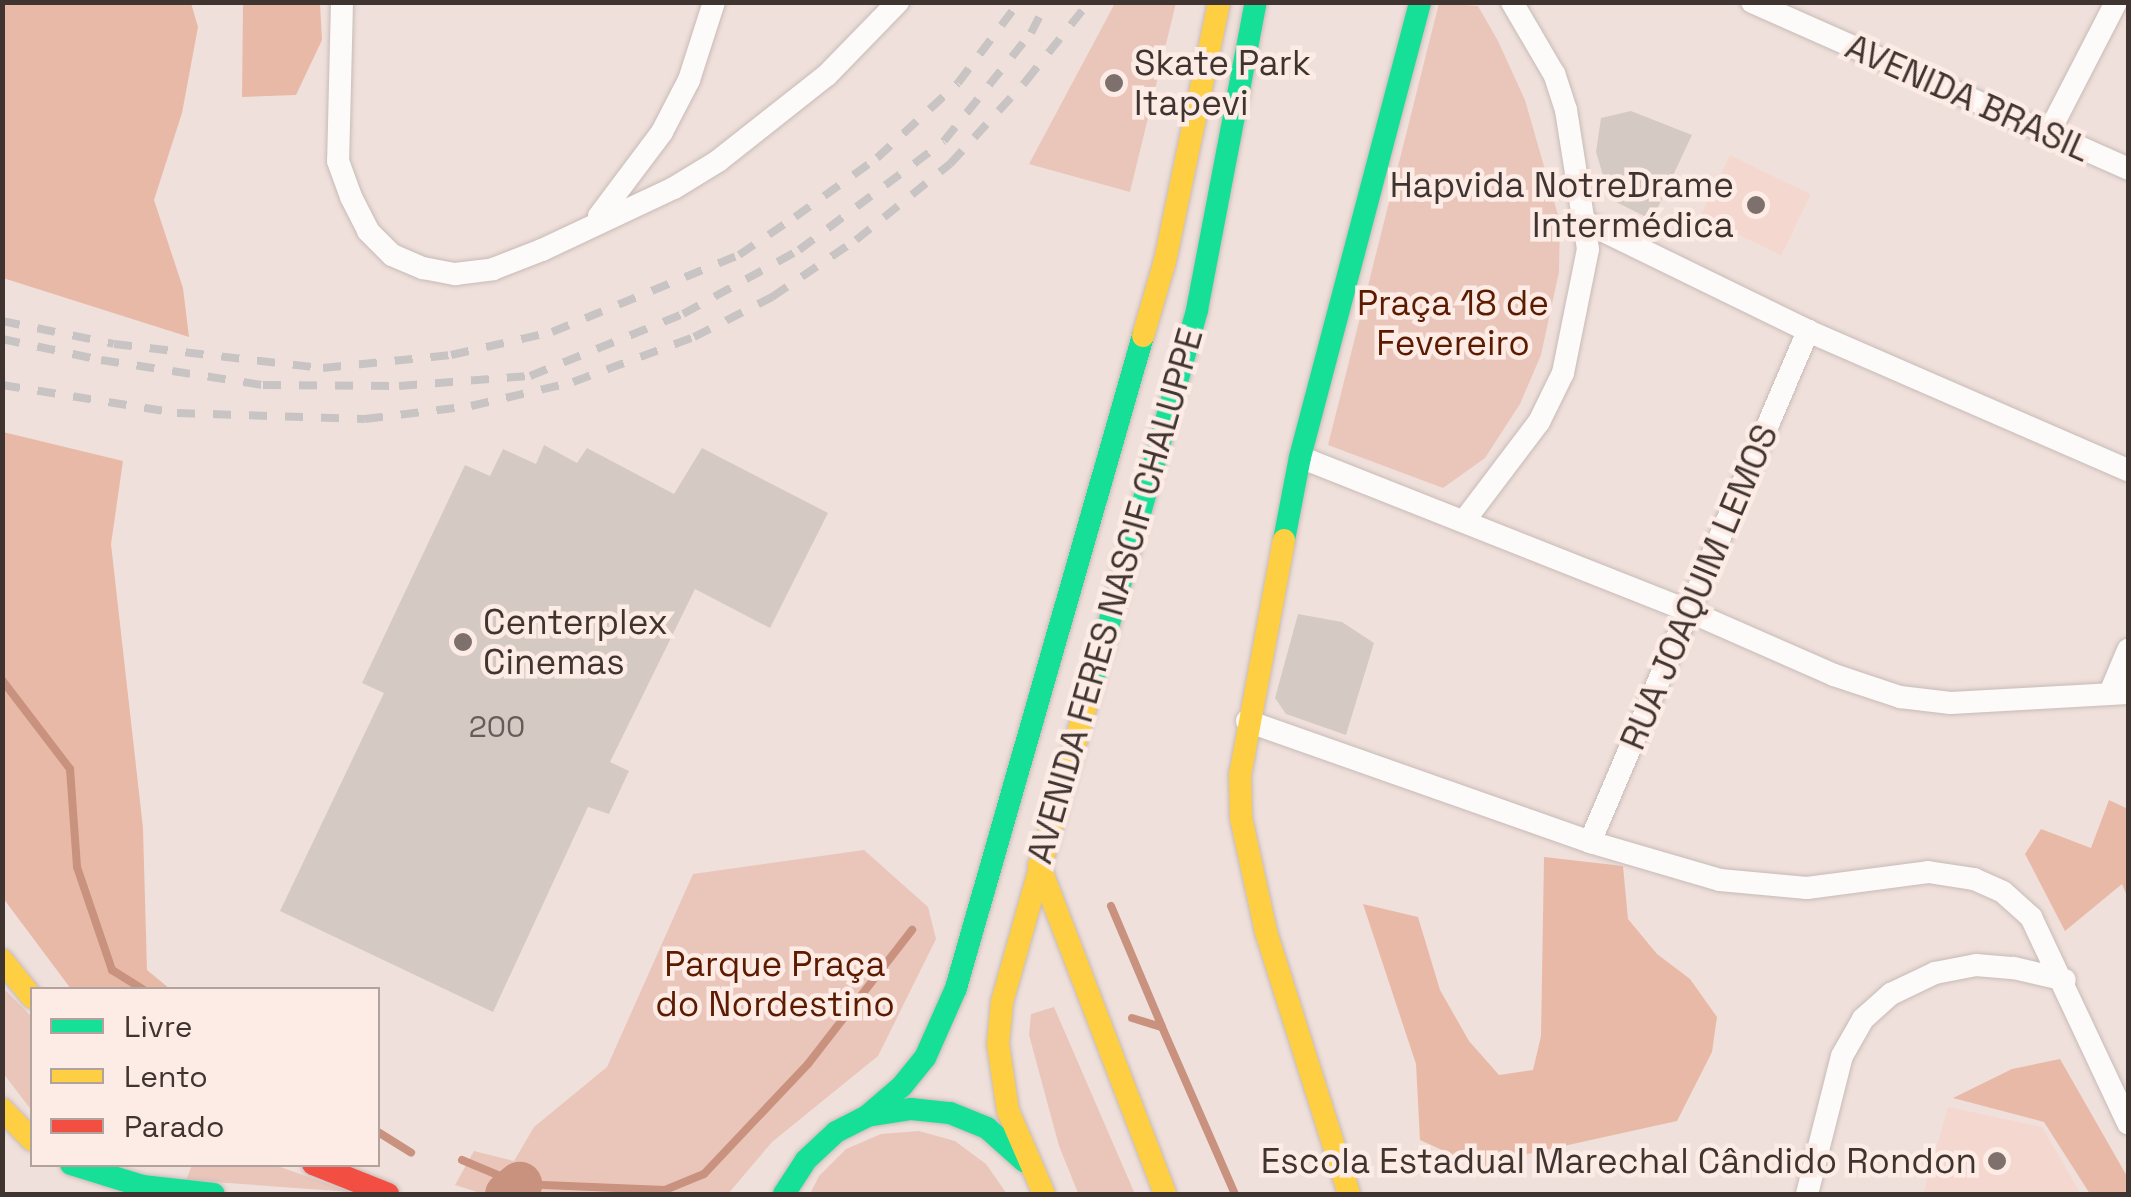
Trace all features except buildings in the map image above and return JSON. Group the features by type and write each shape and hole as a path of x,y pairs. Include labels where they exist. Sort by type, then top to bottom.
{"main road":[{"name":"AVENIDA FERES NASCIF CHALUPPE","path":"784,1194 806,1160 836,1132 867,1116 902,1086 925,1058 956,988 1165,260 1219,2"},
{"name":"AVENIDA FERES NASCIF CHALUPPE","path":"1042,1189 1008,1111 998,1044 1002,1002 1197,310 1223,192 1256,2"},
{"path":"1349,1194 1288,1006 1249,863 1241,818 1247,721 1300,457 1420,2"},
{"path":"1039,865 1165,1194"},
{"path":"2,960 30,995"},
{"path":"2,984 30,996"},
{"path":"2,1109 30,1138"},
{"path":"867,1116 911,1109 950,1113 987,1128 1018,1152 1042,1189"},
{"path":"81,1167 142,1186 214,1194"},
{"path":"142,1186 168,1167"},
{"path":"320,1167 388,1194"}],"street":[{"path":"342,2 338,161 368,231 392,255 422,268 455,274 493,269 674,188 718,161 827,75 898,2"},
{"path":"593,223 662,132 689,80 714,2"},
{"path":"1464,521 1539,422 1563,373 1581,296 1588,223 1560,92 1512,2"},
{"name":"AVENIDA BRASIL","path":"1752,2 1793,11 2128,169"},
{"path":"2048,134 2116,2"},
{"path":"1588,223 1808,331 2128,470"},
{"name":"RUA JOAQUIM LEMOS","path":"1590,842 1808,331"},
{"path":"1300,457 1686,610 1834,674 1900,697 1951,703 2119,693 2128,650"},
{"path":"1247,721 1590,842 1720,880 1807,888 1928,872 1974,879 2003,892 2032,917 2065,980 2128,1122"},
{"path":"1806,1194 1842,1056 1863,1020 1890,994 1935,972 1976,966 2014,968 2065,980"}],"shaded area":[{"path":"3,2 191,3 198,27 182,113 154,200 183,288 189,337 3,278"},
{"path":"243,3 320,3 322,40 296,95 242,97"},
{"name":"Hapvida NotreDrame Intermédica","path":"1730,155 1811,194 1781,256 1700,216"},
{"path":"3,432 123,461 111,544 143,828 147,970 168,987 70,987 3,898"},
{"path":"2109,800 2128,809 2128,898 2122,884 2065,931 2025,854 2041,829 2091,848"},
{"path":"1544,857 1623,866 1628,919 1657,954 1690,979 1717,1017 1712,1052 1677,1121 1509,1158 1501,1177 1420,1140 1416,1064 1363,904 1418,917 1440,990 1469,1041 1499,1075 1533,1070 1541,1036"},
{"path":"2060,1059 2128,1178 2128,1194 2090,1194 2044,1122 1953,1098 2012,1069"},
{"name":"Escola Estadual Marechal Cândido Rondon","path":"1948,1107 2042,1127 2081,1194 1923,1194"}],"green space":[{"name":"Skate Park Itapevi","path":"1115,3 1176,3 1130,192 1029,164"},
{"name":"Praça 18 de Fevereiro","path":"1439,3 1478,6 1498,41 1525,100 1560,222 1559,272 1541,355 1520,404 1485,458 1443,488 1328,445"},
{"name":"Parque Praça do Nordestino","path":"864,850 928,907 936,939 878,1056 772,1142 728,1194 483,1194 455,1185 474,1151 514,1161 534,1127 607,1067 693,874"},
{"path":"6,991 30,1015 30,1108 3,1073 2,992"},
{"path":"1054,1007 1135,1194 1078,1193 1059,1146 1029,1035 1031,1014"},
{"path":"919,1131 955,1141 986,1164 1007,1194 810,1194 819,1176 846,1149 881,1134"},
{"path":"191,1167 281,1167 350,1192 186,1180"}],"waterway":[{"path":"2,680 70,769 77,867 112,970 139,987"},
{"path":"1111,906 1162,1027"},
{"path":"462,1160 519,1184 665,1190 704,1174 808,1064 912,930"},
{"path":"1132,1018 1162,1027 1235,1194"},
{"path":"380,1133 411,1153"},
{"path":"507,1194 519,1184"}],"railway":[{"path":"2,321 114,344 323,368 451,355 552,332 739,255 795,217 877,158 958,83 1019,2"},
{"path":"2,339 101,360 263,385 399,386 530,376 683,314 799,250 944,141 1031,33 1047,2"},
{"path":"2,385 177,413 365,419 471,406 573,382 694,337 772,297 856,240 950,164 1026,81 1089,2"}],"traffic: fast":[{"path":"1092,684 1197,310 1256,2"},
{"path":"1284,540 1300,457 1420,2"},
{"path":"867,1116 902,1086 925,1058 956,988 1143,336"},
{"path":"784,1194 806,1160 836,1132 867,1116 911,1109 950,1113 987,1128 1024,1161"},
{"path":"81,1167 142,1186 214,1194"}],"traffic: slow":[{"path":"1143,336 1165,261 1219,2"},
{"path":"1284,540 1240,774 1241,818 1266,932 1349,1194"},
{"path":"1044,1194 1008,1111 998,1044 1002,1002 1092,684"},
{"path":"1039,865 1165,1194"},
{"path":"2,960 30,995"},
{"path":"2,1109 30,1138"}],"traffic: jam":[{"path":"320,1167 388,1194"}],"place":[{"name":"Skate Park Itapevi","path":"1114,83"},
{"name":"Hapvida NotreDrame Intermédica","path":"1756,205"},
{"name":"Centerplex Cinemas","path":"463,642"},
{"name":"Escola Estadual Marechal Cândido Rondon","path":"1997,1161"}]}
